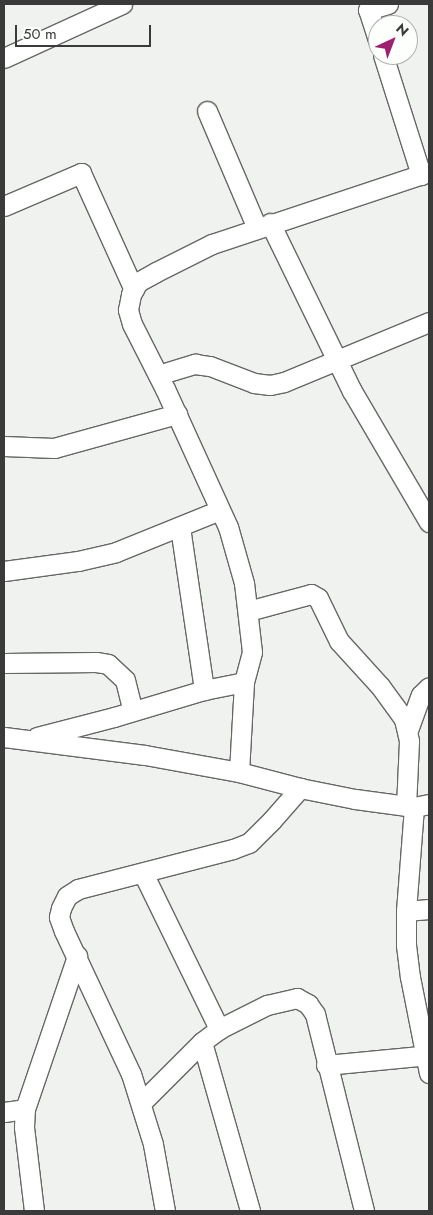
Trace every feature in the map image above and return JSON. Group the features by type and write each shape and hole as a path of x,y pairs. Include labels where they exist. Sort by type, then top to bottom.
{"street":[{"path":"4,58 122,4"},
{"path":"370,15 368,10 388,4"},
{"path":"239,772 244,682 252,652 244,583 228,528 158,375 132,324 128,310 130,294 138,282 212,244 425,173 387,65"},
{"path":"207,110 264,226 352,391 429,522"},
{"path":"4,206 81,173 134,290"},
{"path":"158,375 195,364 210,366 254,383 270,384 284,382 429,322"},
{"path":"4,446 54,448 176,414"},
{"path":"4,571 78,561 106,555 220,510"},
{"path":"180,527 204,690"},
{"path":"248,611 310,594 318,598 339,640 396,704 408,730 416,806 406,911 410,977 428,1061 326,1065"},
{"path":"4,663 96,662 108,664 125,680 133,711"},
{"path":"23,740 204,690 244,682"},
{"path":"408,730 421,695 429,688"},
{"path":"4,737 146,755 239,772 300,788 416,806"},
{"path":"165,1211 153,1144 141,1103 123,1054 60,917 60,908 67,896 78,889 249,843 300,788"},
{"path":"143,873 219,1029"},
{"path":"406,911 429,909"},
{"path":"34,1211 24,1127 24,1109 77,956"},
{"path":"141,1103 202,1042 219,1029 267,1005 297,998 308,1004 314,1014 364,1211"},
{"path":"202,1042 250,1211"},
{"path":"4,1112 24,1109"}]}
